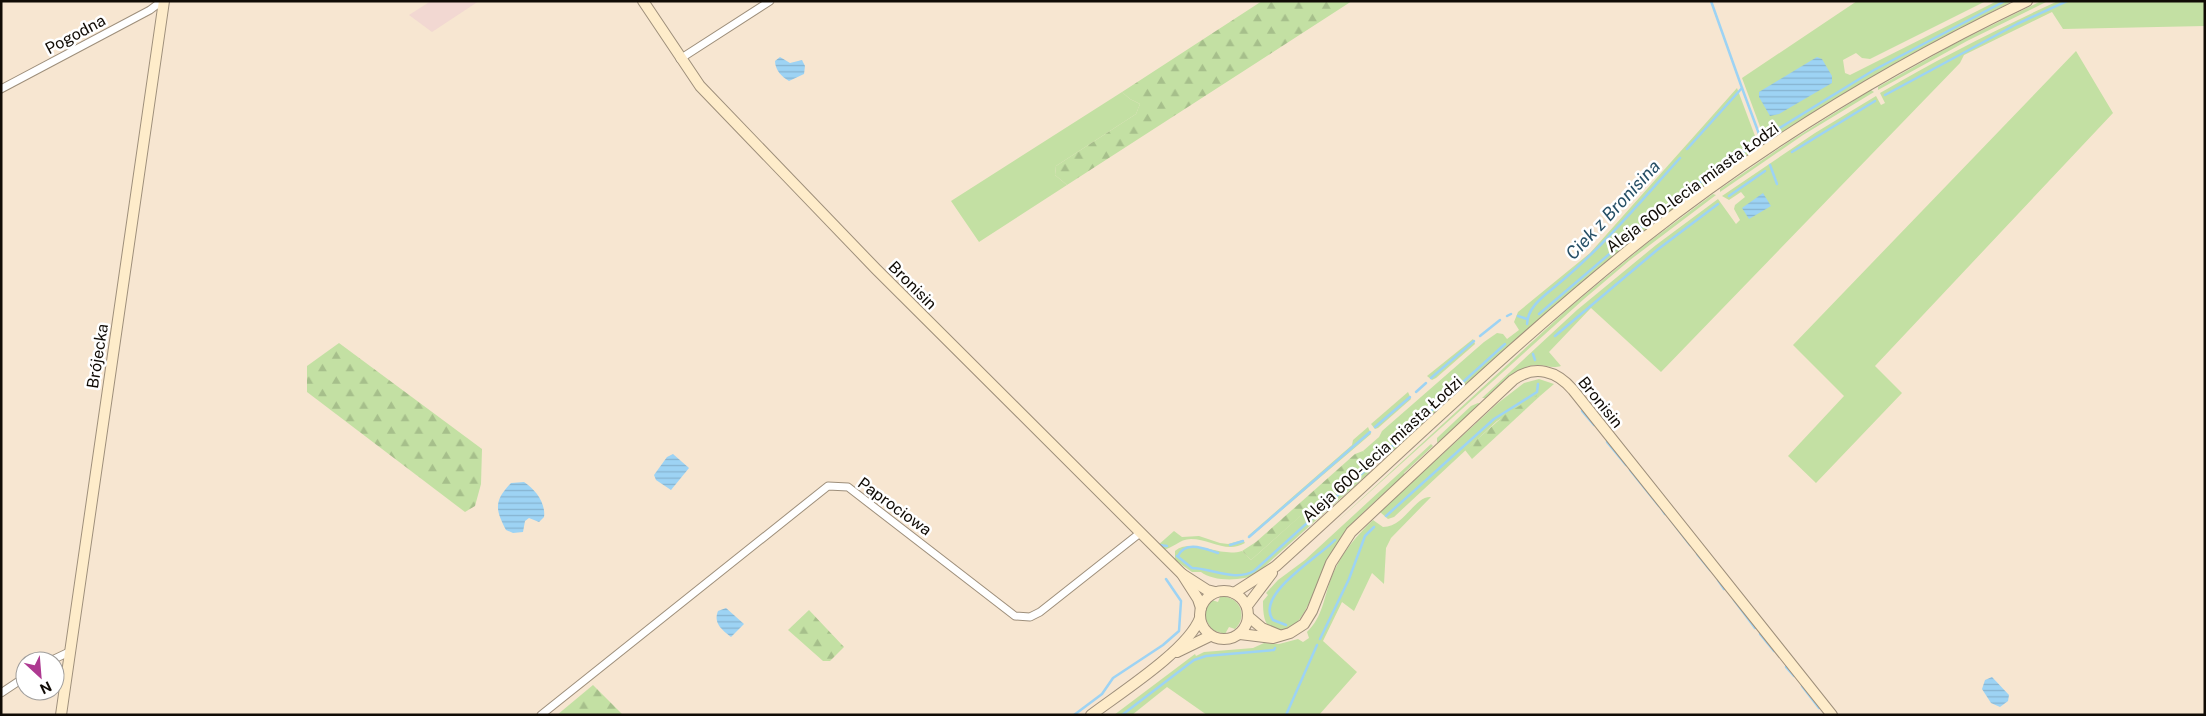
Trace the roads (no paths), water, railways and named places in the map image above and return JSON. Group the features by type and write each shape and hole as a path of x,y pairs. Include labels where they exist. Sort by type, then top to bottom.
{"street":[{"name":"Pogodna","path":"1,90 150,10 163,1"},
{"name":"Brójecka","path":"60,715 163,1"},
{"name":"Bronisin","path":"643,1 680,59 700,86 876,269 1140,534 1182,574 1207,590 1215,592"},
{"path":"680,59 770,1"},
{"name":"Aleja 600-lecia miasta Łodzi","path":"1234,593 1276,566 1559,308 1677,212 1758,155 1857,92 1937,46 2027,1"},
{"name":"Bronisin","path":"1240,634 1268,638 1294,632 1306,621 1330,563 1356,526 1513,380 1530,372 1544,371 1557,376 1573,390 1832,715"},
{"name":"Paprociowa","path":"541,715 828,486 848,487 1015,616 1030,617 1040,612 1140,534"},
{"name":"Aleja 600-lecia miasta Łodzi","path":"1248,611 1276,566"},
{"name":"Bronisin","path":"1182,574 1198,599 1200,613"},
{"path":"1092,715 1169,656 1197,625 1206,599 1215,592 1223,590 1234,593 1244,600 1248,611 1260,626 1280,636"},
{"path":"1169,656 1210,636 1228,639 1240,634 1247,624 1248,611"},
{"path":"1200,613 1205,631 1210,636"},
{"path":"65,654 69,652"},
{"path":"1,693 15,684"}],"water":[{"path":"780,57 790,63 802,60 805,66 804,74 789,81 786,79 779,73 775,64 775,61"},
{"path":"1817,57 1822,59 1832,76 1832,83 1779,114 1770,116 1759,97 1759,92"},
{"path":"1763,193 1771,206 1749,219 1742,208"},
{"path":"673,454 689,468 671,490 656,480 654,475 667,457"},
{"path":"524,482 539,497 544,517 539,522 529,518 525,521 523,532 513,533 506,530 502,523 498,511 499,500 511,483"},
{"path":"726,608 744,624 731,637 722,629 717,619 718,611"},
{"path":"1992,677 2009,695 2008,701 2000,707 1991,703 1982,689 1985,680"}],"waterway":[{"name":"Ciek z Bronisina","path":"1687,149 1742,88 1711,1"},
{"path":"1773,132 1874,70 2005,1"},
{"path":"1885,95 2017,24 2067,1"},
{"path":"1742,88 1762,142"},
{"path":"1792,152 1875,101"},
{"path":"1711,175 1749,148"},
{"name":"Ciek z Bronisina","path":"1527,324 1530,312 1542,297 1606,240 1680,158"},
{"path":"1770,165 1777,184"},
{"path":"1729,196 1765,171"},
{"path":"1539,314 1641,227 1702,181"},
{"path":"1555,336 1657,250 1718,204"},
{"path":"1507,316 1511,314"},
{"path":"1518,316 1527,319"},
{"path":"1480,336 1500,320"},
{"path":"1431,378 1474,341"},
{"path":"1177,556 1192,568 1231,575 1247,574 1254,571 1505,344"},
{"name":"Ciek z Bronisina","path":"1533,354 1535,360"},
{"path":"1416,392 1426,383"},
{"name":"Ciek z Bronisina","path":"1386,516 1494,419 1537,392 1538,384"},
{"path":"1375,427 1410,397"},
{"path":"1582,411 1594,425"},
{"path":"1249,537 1370,432"},
{"path":"1607,442 1626,465"},
{"path":"1630,470 1659,506"},
{"path":"1661,508 1665,514"},
{"path":"1670,519 1690,545"},
{"name":"Ciek z Bronisina","path":"1320,639 1349,579 1365,536 1374,527"},
{"path":"1286,625 1273,620 1270,610 1272,599 1291,577 1335,540"},
{"path":"1230,545 1243,541"},
{"path":"1159,545 1167,546"},
{"path":"1178,556 1181,551 1191,547 1218,553"},
{"path":"1697,554 1710,570"},
{"path":"1074,715 1102,694 1113,678 1163,645 1179,631 1181,601 1166,579"},
{"path":"1718,580 1724,589"},
{"path":"1734,600 1755,628"},
{"path":"1760,634 1774,651"},
{"name":"Ciek z Bronisina","path":"1286,715 1317,645"},
{"path":"1122,715 1194,660 1206,656 1274,650 1275,648"},
{"path":"1786,667 1794,676"},
{"path":"1802,686 1819,708"}]}
